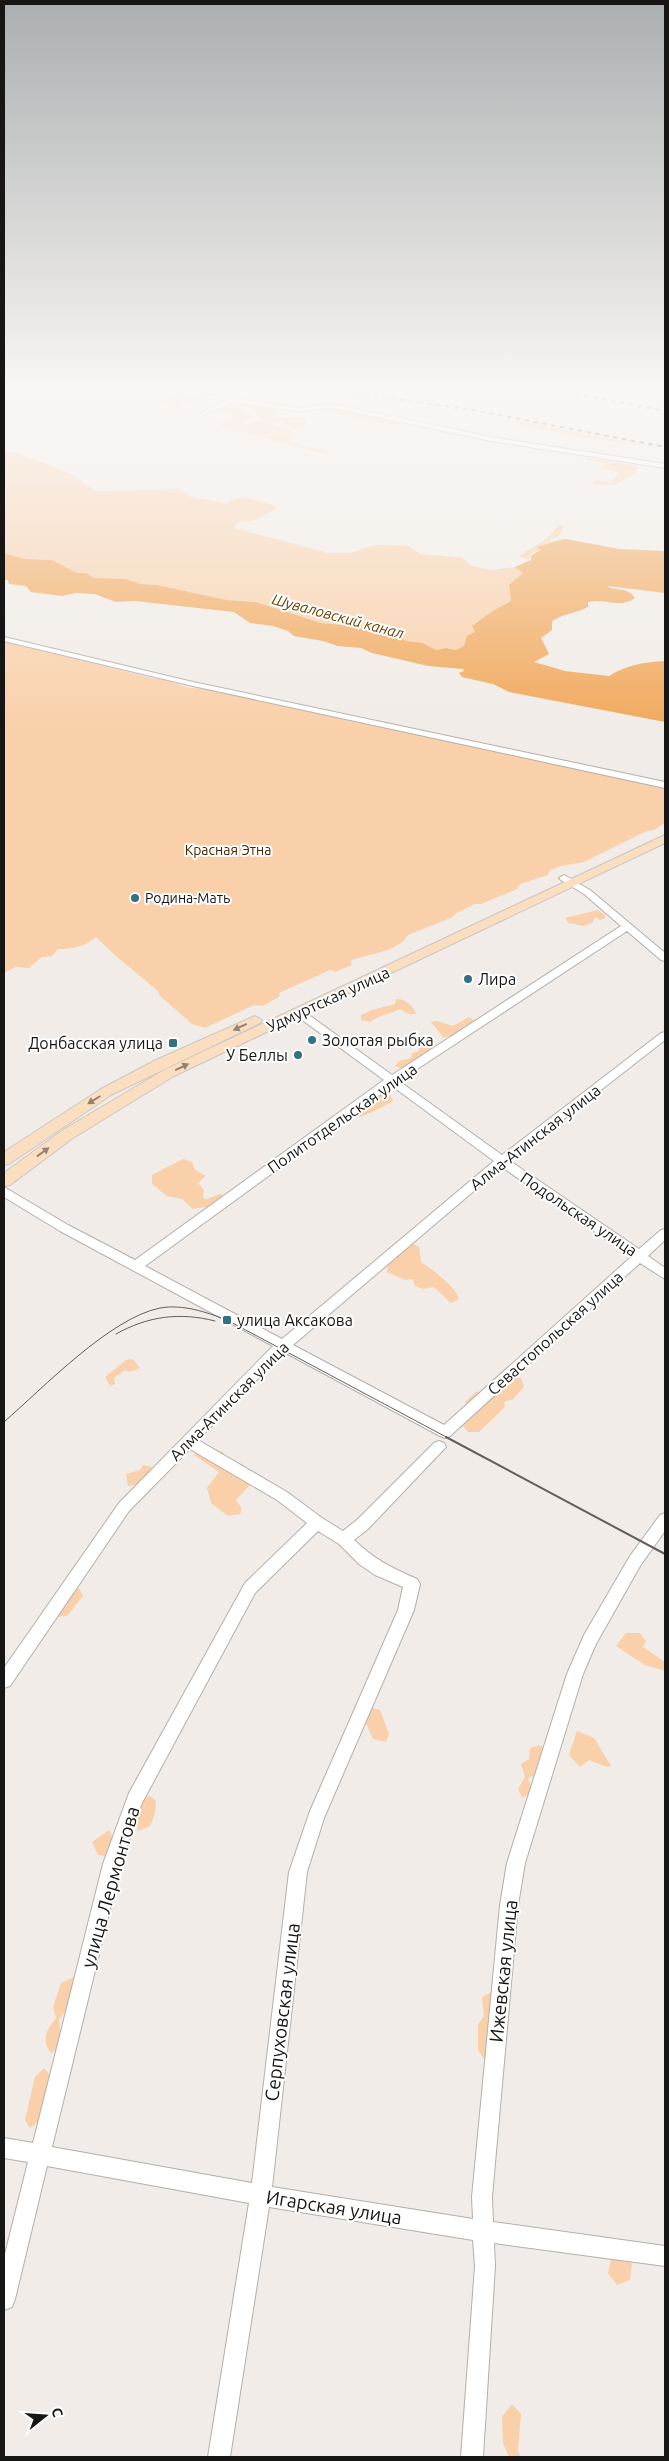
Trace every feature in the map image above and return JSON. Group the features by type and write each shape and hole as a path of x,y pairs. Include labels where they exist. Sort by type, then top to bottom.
{"main road":[{"name":"Удмуртская улица","path":"4,1181 68,1134 169,1073 569,880 665,831"},
{"name":"Удмуртская улица","path":"4,1160 74,1112 160,1064 569,880 665,839"}],"street":[{"path":"4,639 193,684 665,784"},
{"path":"569,880 665,958"},
{"name":"Политотдельская улица","path":"136,1265 392,1081 627,926"},
{"name":"Подольская улица","path":"298,1012 502,1161 665,1274"},
{"name":"Алма-Атинская улица","path":"4,1681 124,1507 283,1346 502,1161 665,1034"},
{"path":"4,1191 64,1228 136,1265 283,1346"},
{"name":"Севастопольская улица","path":"283,1346 445,1432 665,1233"},
{"path":"188,1441 282,1496 344,1539 363,1524 439,1447"},
{"name":"Ижевская улица","path":"472,2457 484,2266 482,2196 509,1905 516,1862 575,1674 590,1640 635,1561 665,1519"},
{"name":"улица Лермонтова","path":"4,2300 112,1864 135,1799 250,1588 317,1522"},
{"name":"Серпуховская улица","path":"218,2457 261,2195 298,1872 316,1817 406,1610 412,1584 380,1570 364,1559 344,1539"},
{"name":"Игарская улица","path":"4,2148 261,2195 484,2232 665,2256"}],"green space":[{"path":"4,504 269,504 273,505 276,509 252,521 239,521 234,528 328,553 350,553 376,545 408,546 420,554 462,558 472,566 491,570 515,567 524,573 509,590 511,601 494,610 472,626 476,632 464,646 456,650 446,648 436,650 423,643 406,641 396,635 380,635 352,626 321,623 256,602 227,600 157,585 139,584 126,579 94,578 86,573 77,573 52,560 25,559 4,553"},
{"path":"559,525 564,527 558,537 550,539 551,542 545,543 545,546 531,554 532,558 526,559 519,556 549,537"},
{"name":"Красная Этна","path":"4,640 164,680 188,688 205,688 243,694 296,708 337,715 338,718 358,719 430,736 438,734 618,775 621,779 665,789 665,823 654,830 647,831 584,862 561,866 549,871 548,875 520,884 517,889 481,904 475,904 455,914 453,917 408,935 397,946 357,958 350,961 352,965 335,972 330,970 279,993 280,996 263,1006 254,1005 205,1028 192,1024 159,995 158,991 96,937 78,947 58,949 52,956 42,957 29,968 16,967 4,973"},
{"path":"598,910 605,915 605,918 600,920 595,917 592,923 584,926 569,923 565,918"},
{"path":"396,999 408,1003 416,1014 408,1014 400,1009 370,1022 361,1020 361,1015 395,1004"},
{"path":"469,1017 475,1021 463,1027 463,1032 444,1038 431,1022 437,1021 453,1026"},
{"path":"429,1043 432,1050 422,1060 400,1068 395,1066 399,1061 411,1058 412,1053 419,1051 420,1044"},
{"path":"380,1092 390,1094 393,1101 359,1117 357,1111 366,1105 365,1099"},
{"path":"183,1159 192,1162 195,1170 206,1176 198,1183 204,1190 203,1198 207,1199 220,1194 229,1201 227,1208 215,1212 205,1207 193,1209 182,1199 167,1196 152,1184 152,1175"},
{"path":"412,1243 419,1247 421,1262 449,1284 459,1299 451,1303 434,1287 423,1289 415,1286 413,1279 405,1280 387,1272 389,1254"},
{"path":"133,1359 140,1368 130,1372 125,1370 114,1378 115,1384 110,1386 105,1377 126,1360"},
{"path":"511,1378 521,1378 524,1387 513,1399 504,1402 505,1407 479,1432 468,1432 463,1426 477,1408 468,1407 465,1402 476,1392 483,1392"},
{"path":"203,1447 223,1452 225,1459 252,1483 236,1500 242,1509 240,1514 228,1516 211,1503 207,1488 219,1472 194,1455"},
{"path":"143,1465 152,1467 149,1475 142,1478 137,1485 128,1486 126,1474 140,1470"},
{"path":"79,1588 83,1596 67,1616 56,1617 67,1594"},
{"path":"626,1633 640,1633 646,1641 643,1647 665,1662 665,1671 645,1665 616,1646"},
{"path":"368,1707 380,1710 389,1734 386,1742 373,1739 365,1721"},
{"path":"577,1731 594,1738 611,1766 607,1767 589,1760 580,1767 569,1755"},
{"path":"541,1745 545,1751 539,1774 528,1778 533,1792 522,1798 518,1789 525,1777 521,1764 529,1759 530,1748"},
{"path":"150,1796 156,1801 155,1814 150,1826 138,1831 134,1820 141,1800"},
{"path":"109,1830 115,1843 105,1856 98,1855 92,1842"},
{"path":"74,1977 71,2000 59,2019 58,2048 51,2053 46,2044 46,2035 56,2018 53,2007 61,1983"},
{"path":"492,1992 493,2053 484,2059 478,2050 478,2025 484,2016 482,1997"},
{"path":"44,2068 50,2075 40,2121 30,2128 25,2120 35,2077"},
{"path":"624,2255 632,2264 630,2280 617,2285 608,2273 611,2259"},
{"path":"512,2404 521,2414 518,2451 521,2457 509,2457 503,2443 502,2417"}],"shaded area":[{"path":"566,539 619,549 665,551 665,593 607,586 629,592 635,598 624,603 588,602 588,607 552,621 552,630 541,638 549,654 534,662 565,671 609,676 622,669 636,665 665,661 665,722 509,692 493,684 462,677 459,673 464,671 463,669 428,666 372,653 361,648 338,646 323,641 294,636 288,631 273,626 250,623 234,612 135,601 116,602 94,594 76,593 62,596 31,592 26,586 9,584 8,580 4,580 4,553 25,559 52,560 77,573 86,573 94,578 126,579 140,584 157,585 227,600 256,602 321,623 352,626 380,635 396,635 406,641 423,643 436,650 446,648 456,650 464,646 467,636 475,632 472,626 494,610 511,601 509,585 523,573 515,567 531,560 532,555 540,550 537,547"}],"tram line":[{"path":"4,1422 78,1356 120,1325 141,1314 160,1308 177,1307 203,1312 227,1320 448,1438"},
{"path":"116,1334 140,1323 164,1317 177,1316 215,1321"},
{"path":"446,1437 665,1554"}],"place":[{"name":"Родина-Мать","path":"135,898"},
{"name":"Лира","path":"468,979"},
{"name":"Золотая рыбка","path":"312,1040"},
{"name":"Донбасская улица","path":"173,1043"},
{"name":"У Беллы","path":"298,1055"},
{"name":"улица Аксакова","path":"227,1320"}],"water label":[{"name":"Шуваловский канал","path":"338,616"}]}
